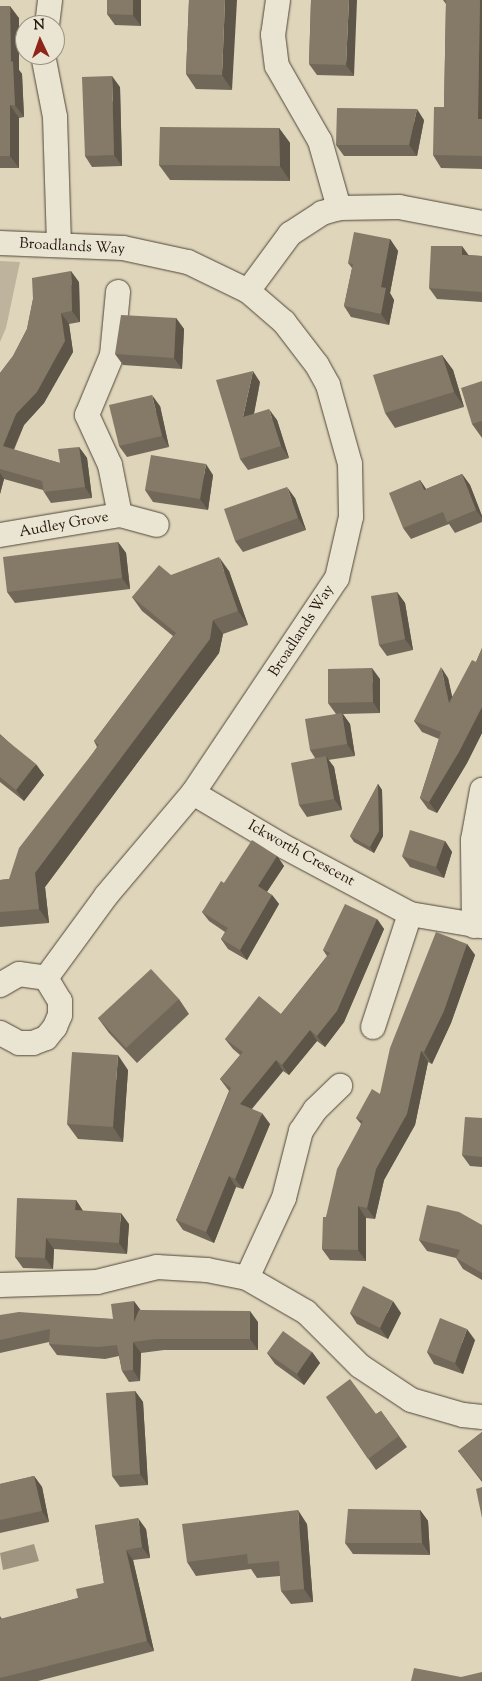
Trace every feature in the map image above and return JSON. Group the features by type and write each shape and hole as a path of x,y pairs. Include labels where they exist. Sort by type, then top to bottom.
{"street":[{"path":"48,15 50,0"},
{"path":"278,0 273,35 277,66 320,141 339,208"},
{"path":"45,65 55,117 59,246"},
{"path":"248,291 290,234 322,213 339,208 399,207 482,223"},
{"name":"Broadlands Way","path":"0,243 123,248 188,262 248,291 295,336 328,385 350,464 351,517 337,578 194,793 106,896 46,978"},
{"path":"118,292 112,355 87,415 110,465 120,515"},
{"name":"Audley Grove","path":"0,535 120,515 157,525"},
{"path":"478,926 473,840 482,790"},
{"name":"Ickworth Crescent","path":"194,793 281,845 410,914 478,926"},
{"path":"373,1027 410,914"},
{"path":"0,985 19,974 46,978 60,1001 60,1015 55,1028 46,1038 33,1043 19,1043 1,1039"},
{"path":"247,1278 284,1198 301,1131 315,1110 340,1086"},
{"path":"0,1285 97,1282 157,1267 207,1270 247,1278 306,1312 360,1366 411,1400 463,1415 482,1417"}],"shaded area":[{"path":"0,261 20,262 6,328 0,342"},
{"path":"34,1544 39,1561 3,1570 0,1553"}],"building":[{"path":"107,0 133,0 133,15 107,14"},
{"path":"189,0 225,0 222,75 186,74"},
{"path":"311,0 349,0 346,65 309,64"},
{"path":"446,0 480,0 478,119 482,119 482,156 433,155 434,107 444,107"},
{"path":"0,6 10,6 11,62 13,61 15,105 10,105 10,156 0,156"},
{"path":"112,76 114,155 85,156 82,77"},
{"path":"337,108 417,109 409,145 336,145"},
{"path":"160,127 279,128 280,166 159,165"},
{"path":"354,232 390,239 381,287 386,288 381,314 344,306 353,264 348,263"},
{"path":"431,246 462,246 462,255 482,256 482,292 429,288"},
{"path":"71,271 72,311 61,313 65,341 37,392 16,414 3,446 60,463 58,449 79,447 85,487 44,492 42,481 0,469 0,373 13,356 27,329 33,299 32,278"},
{"path":"121,315 176,318 174,358 115,354"},
{"path":"442,355 454,392 385,413 373,375"},
{"path":"253,371 243,417 269,409 281,446 240,459 216,380"},
{"path":"482,381 482,421 472,424 461,388"},
{"path":"152,395 162,436 119,446 109,405"},
{"path":"151,455 206,464 200,499 145,490"},
{"path":"462,474 476,510 447,522 443,512 403,528 389,493 420,480 424,490"},
{"path":"287,487 298,518 235,541 224,509"},
{"path":"118,542 122,578 7,592 3,557"},
{"path":"219,557 238,611 213,620 210,639 35,873 39,909 0,912 0,880 9,879 19,848 99,745 94,741 176,633 132,597 159,565 171,575"},
{"path":"397,592 405,639 379,645 371,596"},
{"path":"482,648 482,707 459,752 429,802 420,798 441,732 414,721 441,667 449,703 472,660 476,662"},
{"path":"372,668 373,702 328,703 328,669"},
{"path":"342,713 347,744 310,750 305,719"},
{"path":"0,735 36,764 16,790 0,777"},
{"path":"326,756 334,799 299,805 291,763"},
{"path":"378,784 379,831 370,847 350,836"},
{"path":"410,830 445,841 436,867 402,856"},
{"path":"252,840 277,856 258,886 272,895 240,950 221,939 228,928 202,912 221,881 224,883"},
{"path":"345,904 377,919 337,1011 317,1036 310,1030 282,1065 276,1060 240,1104 262,1113 235,1179 229,1176 206,1232 176,1220 231,1088 220,1079 243,1052 225,1039 259,996 281,1014 330,953 323,950"},
{"path":"436,932 467,944 444,1011 424,1052 421,1051 407,1114 376,1169 367,1208 358,1206 358,1250 322,1249 323,1217 326,1217 337,1169 363,1121 356,1118 372,1089 380,1094 390,1048"},
{"path":"151,969 179,999 126,1048 98,1018"},
{"path":"72,1052 118,1055 113,1127 67,1124"},
{"path":"465,1117 482,1118 482,1157 462,1155"},
{"path":"17,1198 76,1200 75,1210 121,1213 119,1243 46,1238 45,1258 15,1257"},
{"path":"427,1205 459,1212 482,1225 482,1273 456,1258 460,1250 419,1240"},
{"path":"363,1286 393,1301 380,1328 350,1313"},
{"path":"134,1301 134,1322 139,1310 250,1311 250,1339 156,1339 133,1342 133,1370 122,1371 117,1345 98,1347 49,1344 50,1329 0,1340 0,1315 19,1312 113,1319 111,1304"},
{"path":"440,1318 467,1329 455,1363 427,1352"},
{"path":"283,1331 312,1352 297,1374 267,1353"},
{"path":"350,1379 376,1414 381,1411 399,1436 368,1459 326,1397"},
{"path":"135,1391 140,1474 112,1476 106,1393"},
{"path":"482,1432 482,1480 458,1451"},
{"path":"34,1476 42,1511 0,1520 0,1484"},
{"path":"482,1487 482,1518 476,1489"},
{"path":"348,1509 420,1510 422,1543 345,1543"},
{"path":"298,1510 304,1589 281,1591 279,1561 248,1564 247,1554 187,1562 182,1524"},
{"path":"138,1518 142,1547 126,1550 147,1641 0,1678 0,1619 78,1598 76,1589 104,1583 95,1525"},
{"path":"414,1668 461,1677 482,1672 482,1681 411,1681"}]}
